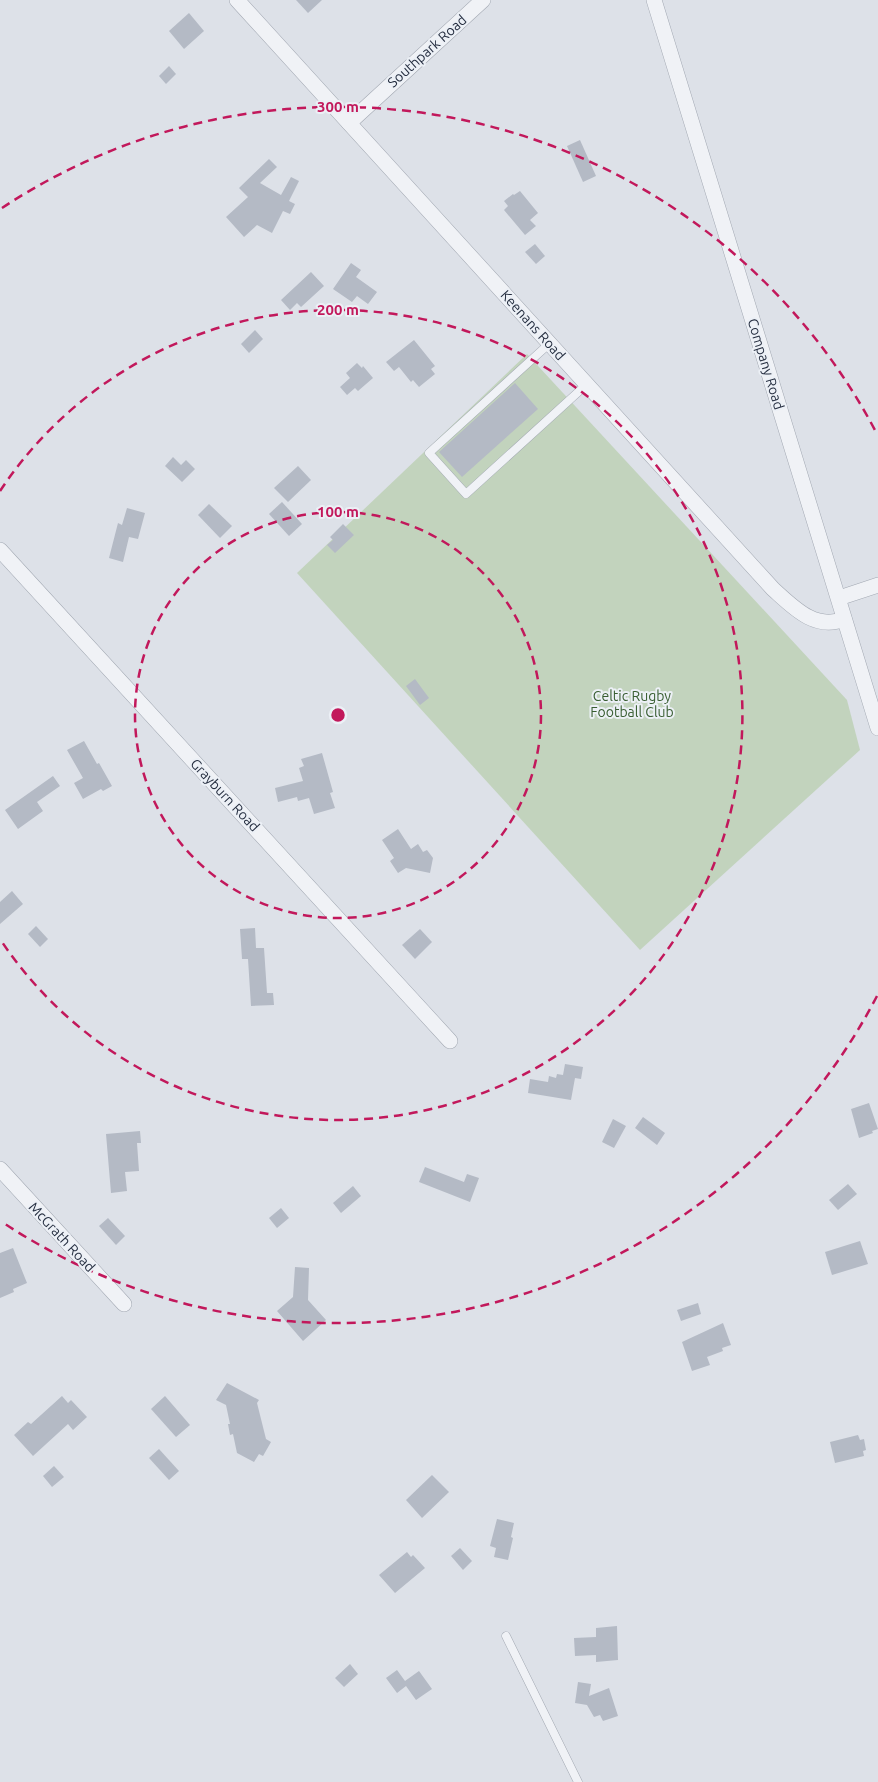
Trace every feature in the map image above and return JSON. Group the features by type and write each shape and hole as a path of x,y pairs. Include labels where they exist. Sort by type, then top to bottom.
{"street":[{"name":"Keenans Road","path":"237,0 773,589 801,614 818,621 836,622 844,619"},
{"name":"Southpark Road","path":"349,123 483,0"},
{"name":"Company Road","path":"654,0 878,728"},
{"name":"Grayburn Road","path":"0,550 450,1041"},
{"path":"839,598 878,586"},
{"name":"McGrath Road","path":"0,1169 124,1304"}],"lane":[{"path":"550,343 429,453 466,494 587,384"},
{"path":"506,1636 578,1782"}],"green space":[{"name":"Celtic Rugby Football Club","path":"527,354 847,700 860,750 640,950 297,573"}],"building":[{"path":"296,0 322,0 308,13"},
{"path":"189,13 204,31 184,49 169,31"},
{"path":"169,66 176,74 166,84 159,76"},
{"path":"580,140 596,176 583,182 567,146"},
{"path":"269,159 277,167 260,183 281,195 291,177 299,181 289,201 295,204 290,214 283,211 272,233 257,225 244,237 226,217 248,197 239,188"},
{"path":"520,191 538,213 530,220 536,226 525,235 504,210 508,206 504,201"},
{"path":"535,244 545,256 536,264 525,252"},
{"path":"351,263 361,270 356,277 377,292 368,304 357,296 352,302 333,289"},
{"path":"311,272 324,286 301,307 297,303 290,310 281,300"},
{"path":"255,330 263,339 249,353 241,344"},
{"path":"414,340 435,366 431,369 435,374 419,387 413,380 411,382 399,367 394,371 386,362"},
{"path":"357,363 362,368 363,366 373,378 358,391 355,388 347,395 340,387 350,378 346,373"},
{"path":"515,383 538,409 462,477 439,452"},
{"path":"173,457 181,465 186,460 195,469 182,482 165,466"},
{"path":"298,466 311,480 288,502 274,488"},
{"path":"282,502 302,524 289,536 269,514"},
{"path":"209,504 232,526 220,538 198,515"},
{"path":"127,508 145,513 138,539 129,537 123,562 109,558 118,523 122,525"},
{"path":"343,524 354,535 335,553 327,545 333,540 330,537"},
{"path":"415,679 429,698 420,705 406,686"},
{"path":"84,741 112,786 103,791 101,789 83,799 74,783 83,778 67,750"},
{"path":"322,753 333,792 330,793 335,808 314,814 309,798 298,801 297,797 278,802 275,788 303,781 299,768 304,766 301,759"},
{"path":"53,776 60,786 37,802 43,811 18,829 5,810"},
{"path":"398,829 411,849 418,844 423,852 427,850 433,858 430,873 406,868 398,873 390,861 394,858 382,840"},
{"path":"12,891 23,904 0,924 0,902"},
{"path":"36,926 48,939 40,947 28,934"},
{"path":"255,928 256,948 264,948 267,993 273,993 274,1005 251,1006 248,959 242,959 240,929"},
{"path":"420,929 432,942 415,959 402,945"},
{"path":"565,1064 583,1067 581,1079 575,1078 571,1100 528,1093 530,1079 548,1082 549,1076 556,1078 557,1074 563,1075"},
{"path":"869,1103 878,1129 859,1138 851,1109"},
{"path":"643,1117 665,1133 657,1145 635,1128"},
{"path":"613,1119 626,1126 614,1148 602,1142"},
{"path":"140,1131 141,1143 137,1143 139,1171 125,1172 127,1191 111,1193 106,1134"},
{"path":"425,1167 464,1182 467,1174 479,1178 470,1202 419,1182"},
{"path":"848,1184 857,1194 838,1210 829,1200"},
{"path":"353,1186 361,1196 341,1213 333,1203"},
{"path":"281,1208 289,1218 277,1228 269,1218"},
{"path":"108,1218 125,1236 116,1245 99,1226"},
{"path":"860,1241 868,1264 832,1275 825,1252"},
{"path":"13,1248 27,1283 13,1289 14,1292 0,1298 0,1253"},
{"path":"295,1267 309,1268 308,1300 326,1320 303,1341 277,1311 293,1297"},
{"path":"698,1303 701,1314 681,1321 677,1310"},
{"path":"723,1323 731,1345 722,1348 723,1351 707,1357 710,1365 692,1371 682,1342"},
{"path":"227,1383 259,1400 257,1403 266,1439 271,1442 263,1456 259,1454 254,1462 237,1453 233,1434 230,1435 226,1405 216,1400"},
{"path":"62,1396 68,1403 71,1400 87,1417 73,1430 68,1424 33,1456 14,1435 28,1422 31,1424"},
{"path":"165,1396 190,1425 176,1437 151,1409"},
{"path":"858,1435 860,1440 864,1439 866,1450 863,1451 864,1456 835,1463 830,1442"},
{"path":"159,1449 179,1471 169,1480 149,1458"},
{"path":"54,1466 64,1477 52,1487 43,1476"},
{"path":"432,1475 449,1492 422,1518 406,1500"},
{"path":"497,1519 514,1523 508,1560 494,1557 496,1548 490,1546"},
{"path":"460,1548 472,1561 463,1570 451,1556"},
{"path":"407,1552 411,1557 413,1555 425,1568 395,1593 379,1575"},
{"path":"617,1626 618,1660 596,1662 596,1655 575,1656 574,1638 596,1637 596,1628"},
{"path":"350,1664 358,1674 344,1687 335,1678"},
{"path":"397,1670 405,1681 419,1671 432,1689 416,1700 406,1686 397,1693 386,1678"},
{"path":"578,1682 591,1684 589,1696 609,1688 618,1716 603,1721 600,1715 594,1717 587,1705 575,1703"}]}
